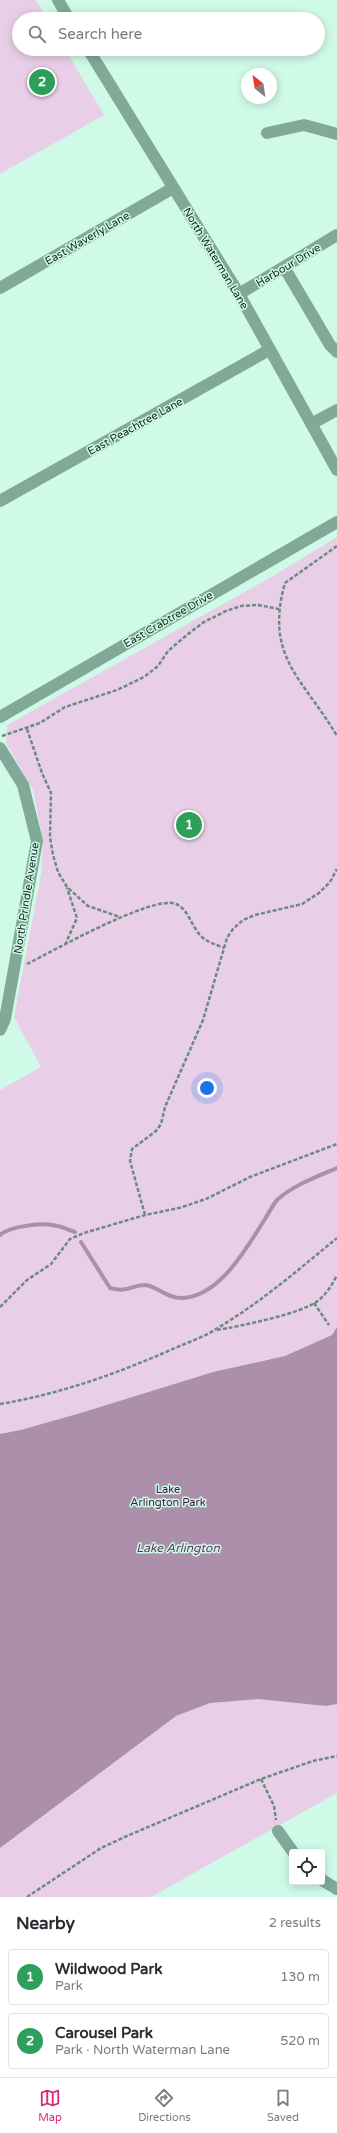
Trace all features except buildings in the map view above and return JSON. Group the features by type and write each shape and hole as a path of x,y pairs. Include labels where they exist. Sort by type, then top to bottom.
{"street":[{"path":"58,0 65,12"},
{"name":"North Waterman Lane","path":"92,56 239,294 337,470"},
{"path":"267,133 304,125 337,134"},
{"name":"East Waverly Lane","path":"0,288 173,188"},
{"name":"Harbour Drive","path":"239,294 337,235"},
{"path":"284,267 330,345 337,352"},
{"name":"East Peachtree Lane","path":"0,501 269,350"},
{"path":"311,424 337,410"},
{"name":"East Crabtree Drive","path":"0,717 337,522"},
{"name":"North Prindle Avenue","path":"0,748 23,785 37,841 5,1019 0,1030"},
{"path":"278,1830 291,1849"},
{"path":"325,1882 337,1890"}],"path":[{"path":"337,546 285,583 279,609 280,639 284,655 337,736"},
{"path":"0,737 27,729 65,706 117,690 144,677 158,666 168,651 188,634 204,622 226,611 241,606 258,605 279,609"},
{"path":"27,729 42,773 51,793 50,837 53,855 58,872 67,887 77,918 65,945"},
{"path":"145,1215 130,1161 132,1149 156,1132 161,1124 165,1107 203,1020 227,938 243,920 266,912 302,904 319,893 330,882 337,869"},
{"path":"67,887 88,906 120,917"},
{"path":"14,971 120,917 158,903 174,903 182,908 199,934 207,941 224,948"},
{"path":"0,1307 26,1280 51,1264 70,1239 84,1233 145,1215 179,1208 337,1144"},
{"path":"0,1404 36,1398 92,1380 153,1358 215,1330 268,1294 337,1238"},
{"path":"215,1330 285,1314 314,1303 330,1289 337,1275"},
{"path":"314,1303 329,1325"},
{"path":"27,1897 101,1848 261,1779 314,1761 337,1756"},
{"path":"261,1779 274,1806 278,1830"}],"green space":[{"path":"0,0 36,0 43,12 12,12 12,56 69,56 104,115 0,174"},
{"name":"Lake Arlington Park","path":"337,537 337,1793 151,1897 0,1897 0,1090 41,1067 14,1017 41,874 43,841 33,790 6,743 7,725 273,576"}],"water":[{"name":"Lake Arlington","path":"337,1327 337,1704 326,1706 258,1699 210,1703 176,1716 0,1848 0,1434 21,1430 84,1412 213,1372 285,1356 332,1335"}],"waterway":[{"path":"81,1242 110,1288 122,1290 145,1285 177,1298 196,1295 208,1289 231,1269 250,1243 278,1199 299,1185 337,1168"},
{"path":"0,1235 11,1229 44,1224 62,1227 75,1232"}],"place":[{"name":"Carousel Park","path":"42,82"},
{"name":"Wildwood Park","path":"189,825"}]}
